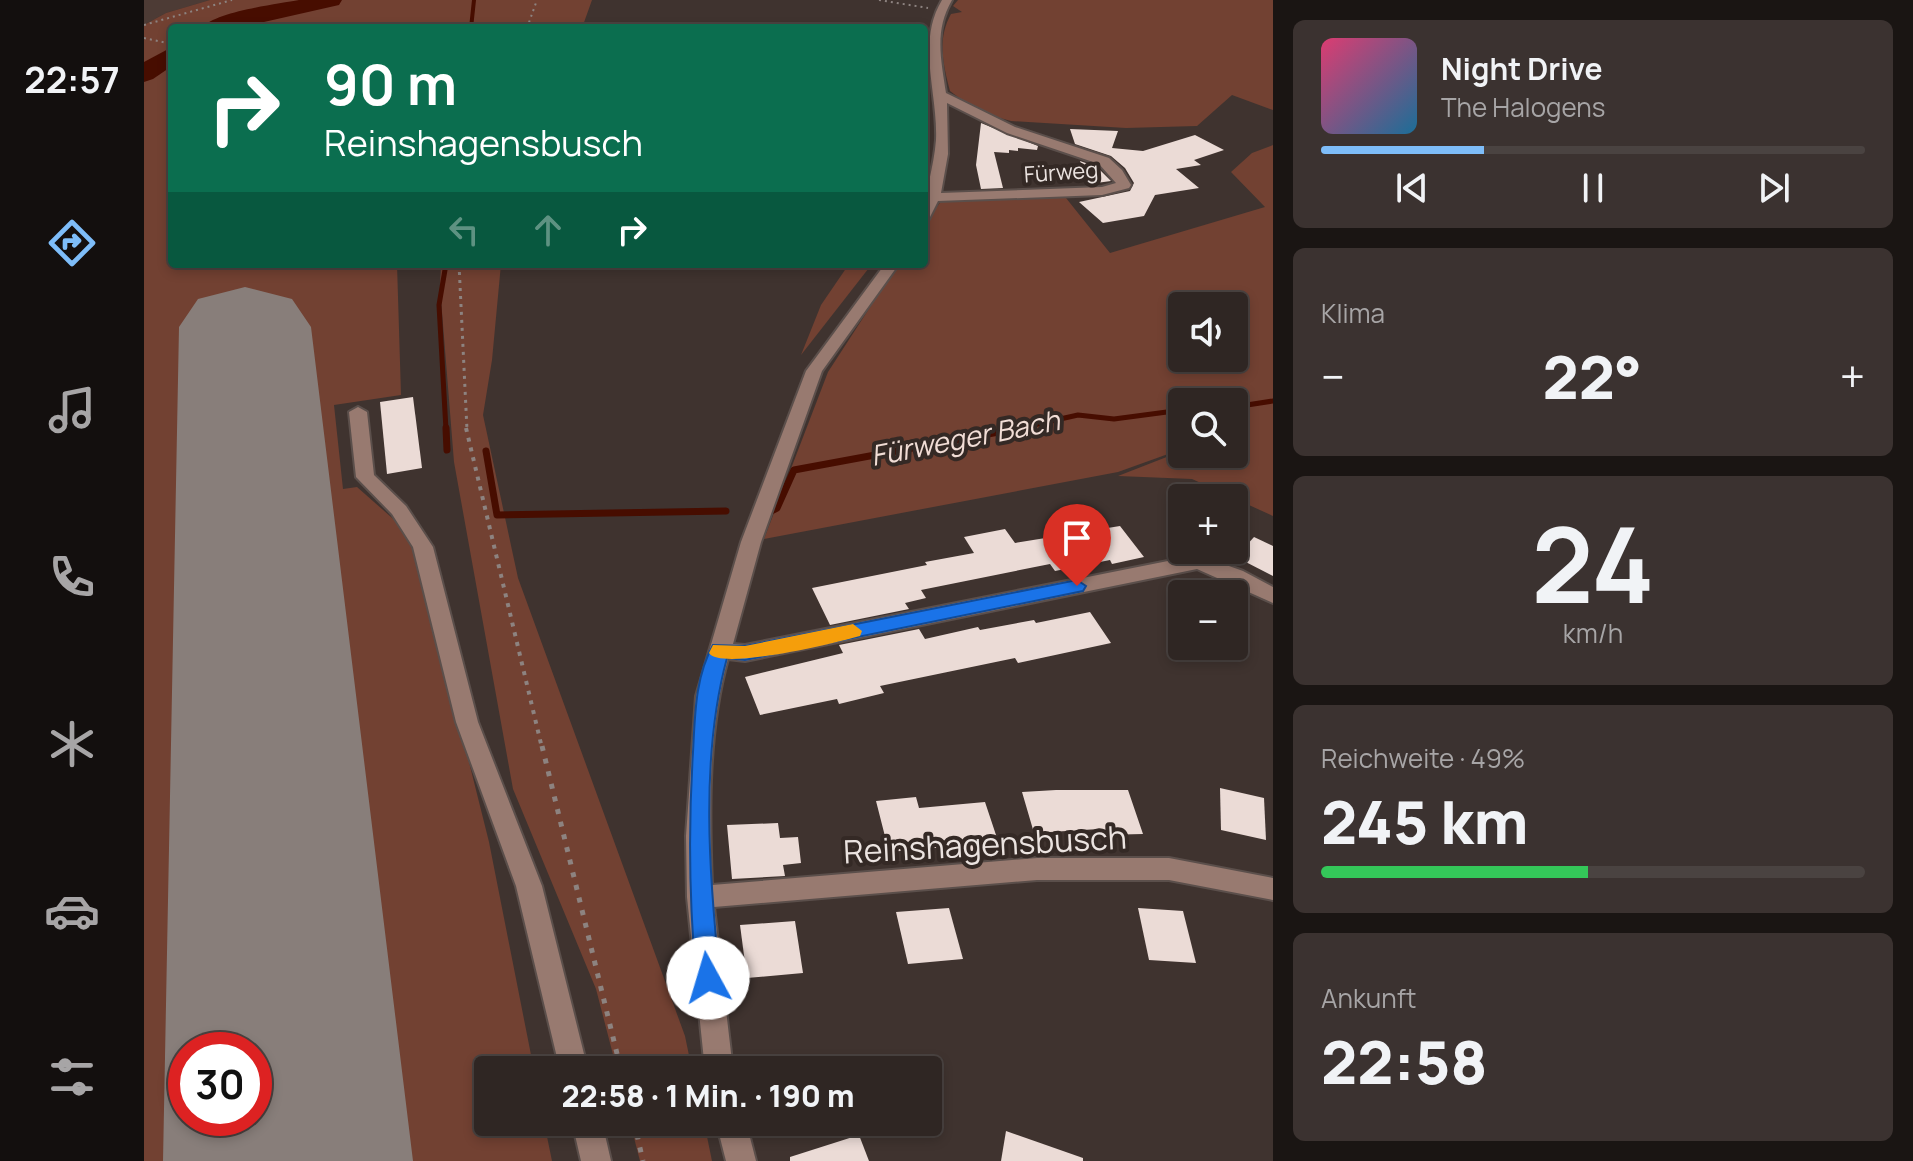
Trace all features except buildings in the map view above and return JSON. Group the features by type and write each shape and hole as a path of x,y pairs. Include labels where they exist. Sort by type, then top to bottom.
{"street":[{"path":"932,188 942,113 933,56 944,5"},
{"name":"Fürweg","path":"932,188 1102,191 1124,185 1104,161 1011,130 939,94"},
{"path":"717,1056 700,897 698,836 707,696 751,542 814,371 889,268"},
{"path":"358,412 365,477 399,510 423,547 467,722 529,886 571,1056"},
{"path":"720,650 745,653 1198,562 1236,576 1273,596"},
{"name":"Reinshagensbusch","path":"700,897 1037,869 1169,869 1273,889"},
{"path":"590,1136 596,1161"},
{"path":"735,1136 741,1161"}],"path":[{"path":"144,25 232,0"},
{"path":"528,24 537,0"},
{"path":"879,0 944,5"},
{"path":"144,38 168,43"},
{"path":"459,268 467,441 618,1056"},
{"path":"637,1136 643,1161"}],"shaded area":[{"path":"144,0 210,0 166,13 144,25"},
{"path":"210,0 592,0 583,24 168,24 168,268 397,268 401,395 334,405 343,489 357,487 399,524 417,554 489,842 531,1056 474,1056 474,1136 547,1136 552,1161 144,1161 144,25 166,13"},
{"path":"958,0 1273,0 1273,110 1232,95 1197,126 1126,128 1011,121 978,112 950,91 945,71 944,33 951,14 962,12 953,6"},
{"path":"1273,145 1273,516 1248,505 1248,484 1203,484 1192,479 1118,476 1168,456 1168,468 1248,468 1248,388 1168,388 1168,454 1118,472 764,539 828,372 895,268 928,268 928,219 942,200 1062,193 1110,253 1265,207 1231,172 1252,153"},
{"path":"441,268 501,268 483,415 518,578 685,1036 689,1056 613,1056 596,989 513,789 454,462"},
{"path":"846,268 869,268 801,355 821,305"},
{"path":"634,1136 707,1136 712,1161 640,1161"}],"waterway":[{"path":"226,24 331,0"},
{"name":"Fürweger Bach","path":"471,24 474,0"},
{"path":"144,74 168,57"},
{"name":"Fürweger Bach","path":"445,268 439,305 446,430"},
{"name":"Fürweger Bach","path":"1248,405 1273,401"},
{"name":"Fürweger Bach","path":"1015,429 1078,415 1114,419 1168,412"},
{"name":"Fürweger Bach","path":"446,428 447,450"},
{"name":"Fürweger Bach","path":"1015,429 1021,428"},
{"name":"Fürweger Bach","path":"771,511 777,508 794,470 1015,429"},
{"name":"Fürweger Bach","path":"486,451 497,515 726,511"}],"runway":[{"path":"245,327 288,1161"}],"slow traffic":[{"path":"719,653 720,650 745,653 853,631"}],"route":[{"path":"708,978 698,836 707,696 720,650 745,653 1077,586"}]}
